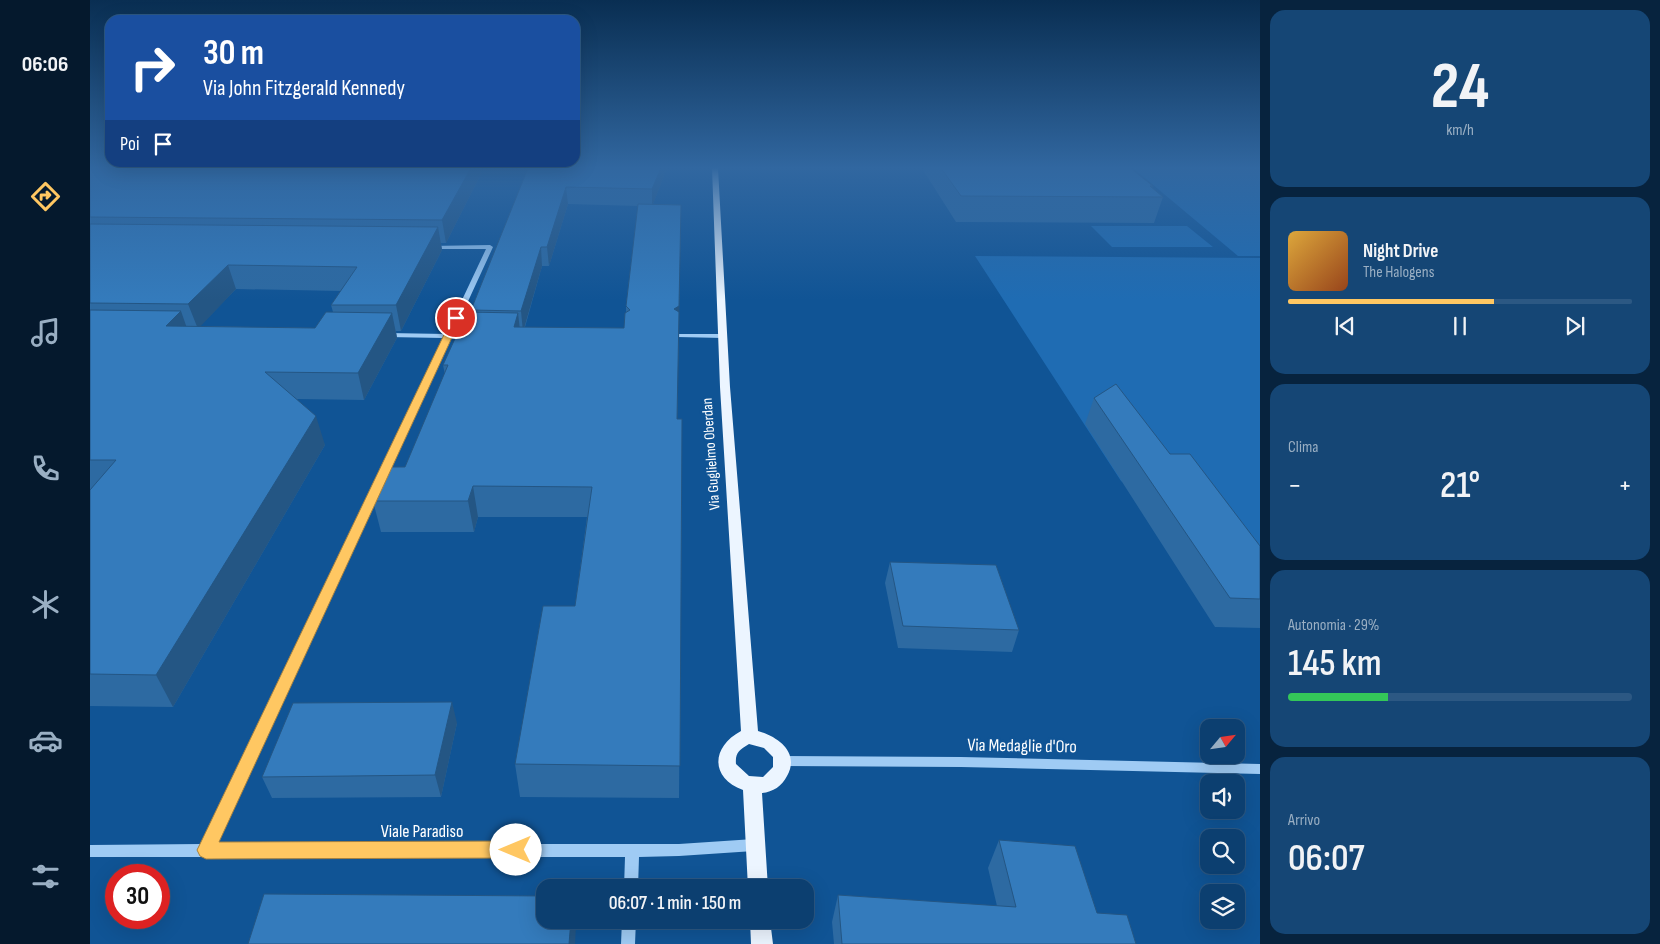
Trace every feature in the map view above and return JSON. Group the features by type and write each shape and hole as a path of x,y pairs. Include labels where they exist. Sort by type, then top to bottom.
{"main road":[{"name":"Via Guglielmo Oberdan","path":"716,212 750,737"},
{"path":"750,737 767,740 774,745 783,761 779,775 773,781 761,786 752,786 738,780 730,771 726,762 730,747 737,741 750,737"},
{"path":"752,786 757,879"},
{"path":"761,929 762,944"}],"street":[{"path":"206,850 490,247 420,247"},
{"path":"378,335 478,336"},
{"path":"678,336 723,336"},
{"name":"Via Medaglie d'Oro","path":"783,761 961,762 1260,769"},
{"name":"Viale Paradiso","path":"90,850 679,850 754,844"},
{"path":"630,879 632,849"},
{"path":"628,944 629,929"}],"shaded area":[{"path":"1186,212 1260,212 1260,256 1238,256"},
{"path":"1091,226 1187,226 1213,247 1112,247"},
{"path":"975,256 1260,258 1260,576 1121,481"}],"building":[{"path":"90,212 446,212 442,220 90,217"},
{"path":"510,212 558,212 547,247 541,247 521,311 471,310"},
{"path":"637,212 681,212 679,306 674,309 679,312 677,419 682,419 680,766 515,764 543,606 575,606 592,487 473,486 468,501 373,501 388,467 405,467 448,365 443,365 467,312 518,313 514,327 624,328 625,313 630,310 626,306"},
{"path":"90,224 438,227 396,305 331,305 357,267 228,265 188,304 90,303"},
{"path":"90,310 181,311 166,326 315,328 326,312 392,313 358,373 265,372 316,416 156,675 90,674 90,490 116,460 90,460"},
{"path":"1116,384 1170,454 1190,454 1260,546 1260,599 1230,598 1094,398"},
{"path":"890,562 996,565 1019,630 903,626"},
{"path":"452,702 435,775 262,777 293,703"},
{"path":"999,840 1075,846 1097,913 1127,915 1136,944 842,944 838,895 1016,907"},
{"path":"264,894 536,896 536,929 570,929 569,944 248,944"}],"route":[{"path":"456,318 206,850 516,850"}]}
